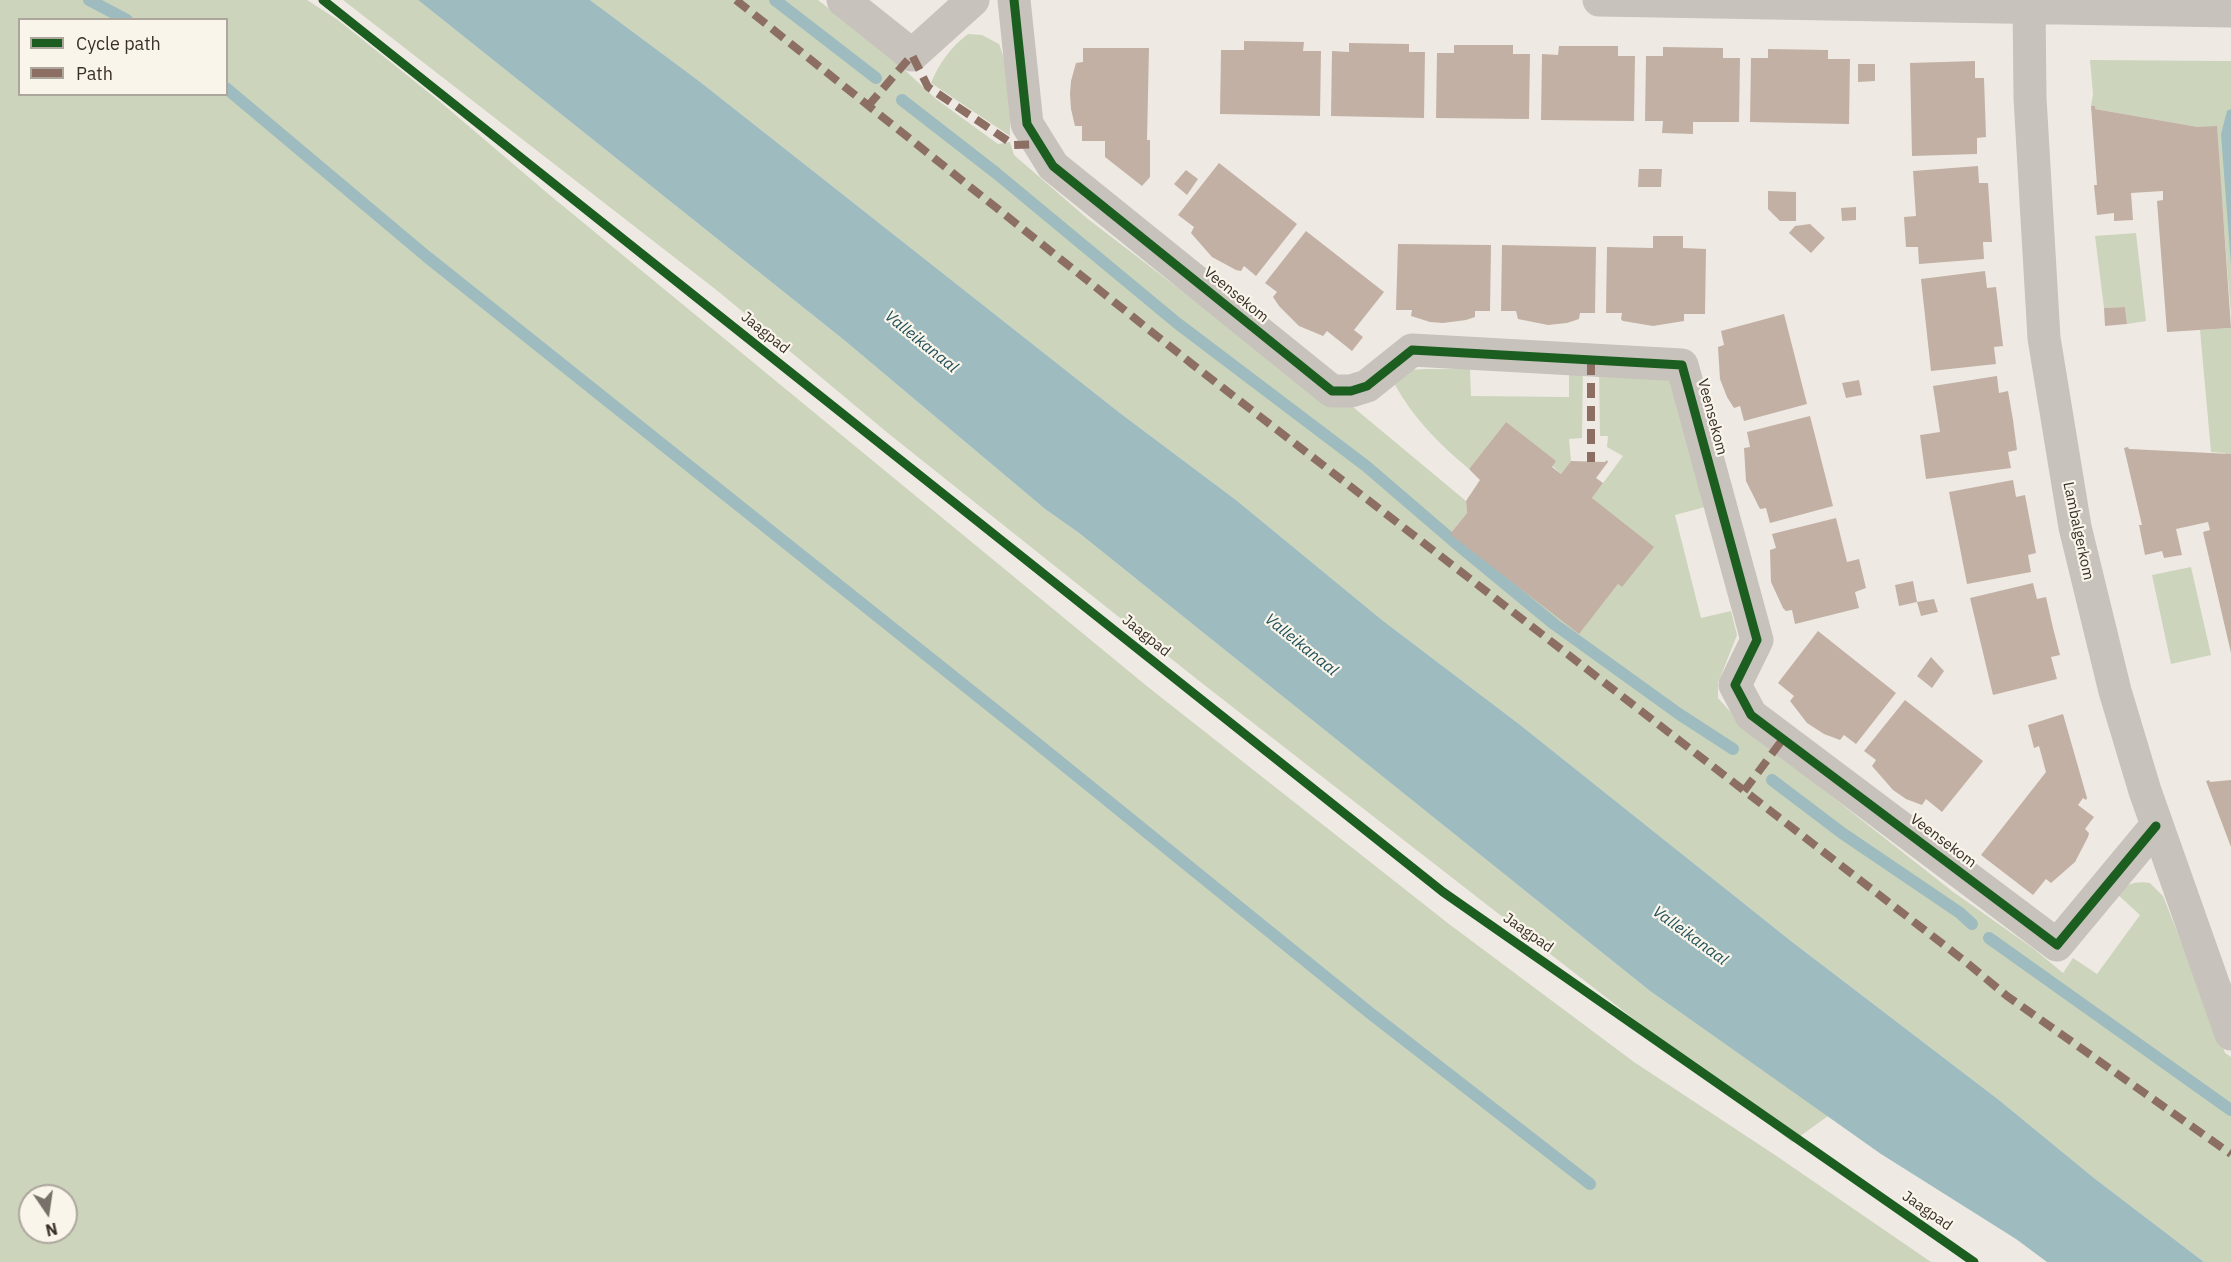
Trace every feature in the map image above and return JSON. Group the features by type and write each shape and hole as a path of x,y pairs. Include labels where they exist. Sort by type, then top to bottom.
{"street":[{"path":"843,0 912,55 973,0"},
{"name":"Veensekom","path":"1014,0 1027,124 1053,166 1332,391 1351,392 1367,386 1412,350 1682,365 1757,640 1736,685 1751,716 2057,945 2156,826"},
{"path":"1599,0 2029,4 2231,11"},
{"name":"Lambalgerkom","path":"2029,4 2031,109 2044,338 2075,527 2115,691 2156,826 2231,1034"}],"green space":[{"path":"0,0 307,0 338,20 438,100 546,192 1148,687 1449,924 1634,1062 1931,1262 0,1262"},
{"path":"343,0 418,0 844,340 1045,509 1079,533 1650,991 1828,1116 1792,1142 1203,684 889,434 719,292"},
{"path":"590,0 818,0 894,60 936,99 998,144 1010,142 1014,155 1088,219 1315,393 1347,402 1466,501 1467,513 1450,534 1586,624 1618,584 1622,587 1592,498 1623,456 1607,447 1608,436 1600,436 1599,371 1671,381 1705,507 1675,515 1701,618 1731,611 1737,635 1718,683 1718,698 1746,729 1952,891 2034,949 2063,973 2073,958 2097,974 2140,915 2117,894 2124,887 2140,882 2150,883 2163,896 2225,1053 2231,1057 2231,1262 2204,1262 2094,1178 1999,1100 1791,941 1519,724 1382,620 1236,500 1120,413 699,81"},
{"path":"968,34 982,35 999,44 1008,79 1010,136 931,83 946,56"},
{"path":"2090,60 2231,61 2231,315 2216,127 2198,127 2095,109 2095,106 2091,106 2093,94"},
{"path":"2136,233 2146,321 2127,324 2125,307 2104,308 2095,236"},
{"path":"2231,328 2231,454 2226,455 2211,452 2200,330"},
{"path":"1470,369 1471,396 1569,397 1569,369 1583,369 1582,438 1569,439 1571,461 1561,474 1506,422 1469,469 1427,430 1394,383 1410,370"},
{"path":"2191,567 2211,655 2171,664 2152,575"}],"water":[{"name":"Valleikanaal","path":"418,0 590,0 699,81 1120,413 1236,500 1382,620 1519,724 1791,941 1999,1100 2094,1178 2204,1262 2047,1262 2016,1239 1881,1154 1650,991 1079,533 1045,509 844,340"},
{"path":"2231,109 2231,265 2221,134 2227,111"}],"building":[{"path":"1244,41 1304,42 1303,51 1321,51 1320,116 1220,114 1221,50 1244,50"},
{"path":"1349,43 1409,44 1409,52 1425,52 1424,118 1331,116 1332,51 1349,52"},
{"path":"1454,45 1513,45 1513,54 1530,54 1529,119 1436,118 1437,53 1454,53"},
{"path":"1559,46 1618,46 1618,56 1635,56 1634,121 1541,120 1542,54 1558,55"},
{"path":"1663,47 1723,48 1723,58 1740,58 1739,122 1693,122 1693,134 1662,133 1663,121 1645,121 1646,56 1663,56"},
{"path":"1083,48 1149,48 1147,140 1150,140 1150,177 1142,186 1105,157 1105,141 1082,141 1082,126 1075,126 1071,109 1071,81 1076,63 1083,62"},
{"path":"1768,49 1828,50 1828,59 1850,59 1849,124 1750,122 1751,58 1768,58"},
{"path":"1975,61 1975,78 1984,78 1986,137 1977,138 1977,154 1912,156 1910,63"},
{"path":"1858,64 1875,64 1875,81 1858,82"},
{"path":"2091,106 2095,106 2095,109 2198,127 2217,126 2231,328 2167,332 2157,201 2163,200 2163,191 2131,193 2133,220 2114,221 2114,213 2097,215"},
{"path":"1219,163 1297,224 1256,276 1244,266 1241,271 1236,270 1212,257 1191,233 1194,227 1178,215"},
{"path":"1978,166 1979,183 1988,183 1992,242 1983,242 1984,259 1919,264 1918,247 1906,247 1904,217 1916,216 1913,171"},
{"path":"1639,169 1662,169 1661,187 1638,187"},
{"path":"1186,170 1198,179 1187,195 1174,184"},
{"path":"1768,191 1796,192 1796,221 1780,221 1768,209"},
{"path":"1856,207 1856,220 1842,221 1841,208"},
{"path":"1810,224 1825,238 1811,253 1789,233 1795,226"},
{"path":"1306,231 1384,292 1354,330 1363,337 1352,351 1327,331 1323,336 1299,326 1273,297 1277,292 1265,283"},
{"path":"1653,236 1683,236 1683,248 1706,249 1705,314 1684,314 1684,321 1653,326 1623,321 1622,313 1606,313 1607,247 1653,248"},
{"path":"1398,244 1491,245 1490,311 1475,311 1475,317 1443,323 1430,322 1411,316 1412,310 1396,310"},
{"path":"1502,245 1596,247 1595,313 1580,313 1579,319 1548,325 1518,319 1516,311 1501,311"},
{"path":"1985,271 1987,288 1996,287 2003,346 1994,347 1996,364 1931,371 1921,279"},
{"path":"2125,307 2127,324 2105,326 2104,308"},
{"path":"1784,314 1807,404 1744,421 1740,406 1734,408 1720,379 1718,347 1724,345 1721,331"},
{"path":"1997,376 1999,393 2008,391 2013,420 2017,450 2008,452 2011,468 1926,479 1920,435 1940,432 1933,386"},
{"path":"1859,380 1862,395 1846,398 1842,383"},
{"path":"1810,416 1833,506 1770,523 1766,508 1760,509 1746,481 1744,448 1750,447 1747,432"},
{"path":"1506,422 1556,461 1552,467 1561,474 1571,461 1605,462 1607,460 1608,462 1596,478 1603,483 1592,498 1654,547 1622,587 1618,584 1579,634 1450,534 1467,513 1466,501 1480,480 1469,469"},
{"path":"2124,448 2129,449 2231,454 2231,653 2203,532 2210,530 2208,522 2176,529 2182,555 2164,558 2162,551 2145,555 2139,525 2142,525"},
{"path":"2013,480 2016,497 2025,495 2036,553 2028,555 2031,572 1967,584 1949,492"},
{"path":"1836,518 1847,562 1859,559 1866,588 1855,592 1859,608 1795,624 1792,610 1786,611 1783,608 1771,582 1770,550 1776,548 1772,534"},
{"path":"1913,581 1917,602 1899,606 1895,585"},
{"path":"2033,583 2037,599 2046,597 2060,655 2051,657 2057,679 1993,695 1970,598"},
{"path":"1934,599 1938,612 1921,616 1917,602"},
{"path":"1818,631 1896,693 1856,744 1844,735 1840,740 1824,734 1807,723 1790,701 1794,696 1778,683"},
{"path":"1931,657 1944,671 1932,688 1917,676"},
{"path":"1905,700 1983,761 1942,812 1926,799 1922,805 1906,799 1893,790 1872,766 1876,760 1864,751"},
{"path":"2063,714 2087,798 2086,800 2083,798 2078,805 2094,817 2085,829 2089,833 2088,837 2075,862 2051,883 2046,879 2033,895 1981,855 2046,772 2039,746 2034,748 2028,725"},
{"path":"2231,780 2231,847 2206,781 2210,782"}],"waterway":[{"path":"89,0 123,18"},
{"path":"775,0 876,78"},
{"path":"228,90 426,256 1034,741 1370,1013 1590,1184"},
{"path":"902,100 996,173 1177,323 1366,466 1554,624 1679,714 1733,749"},
{"path":"1772,780 1842,833 1960,913 1972,924"},
{"path":"1989,938 2231,1110"}],"marked path":[{"path":"736,0 1192,364 2007,996 2231,1154"},
{"path":"868,106 912,55 928,87 1014,145 1039,144"},
{"path":"1591,360 1591,462"},
{"path":"1744,791 1783,739"}],"cycle path":[{"name":"Jaagpad","path":"323,0 1443,892 1974,1262"},
{"path":"1014,0 1027,124 1053,166 1332,391 1351,391 1367,386 1412,350 1682,365 1757,640 1735,685 1751,715 2057,945 2156,826"}]}
